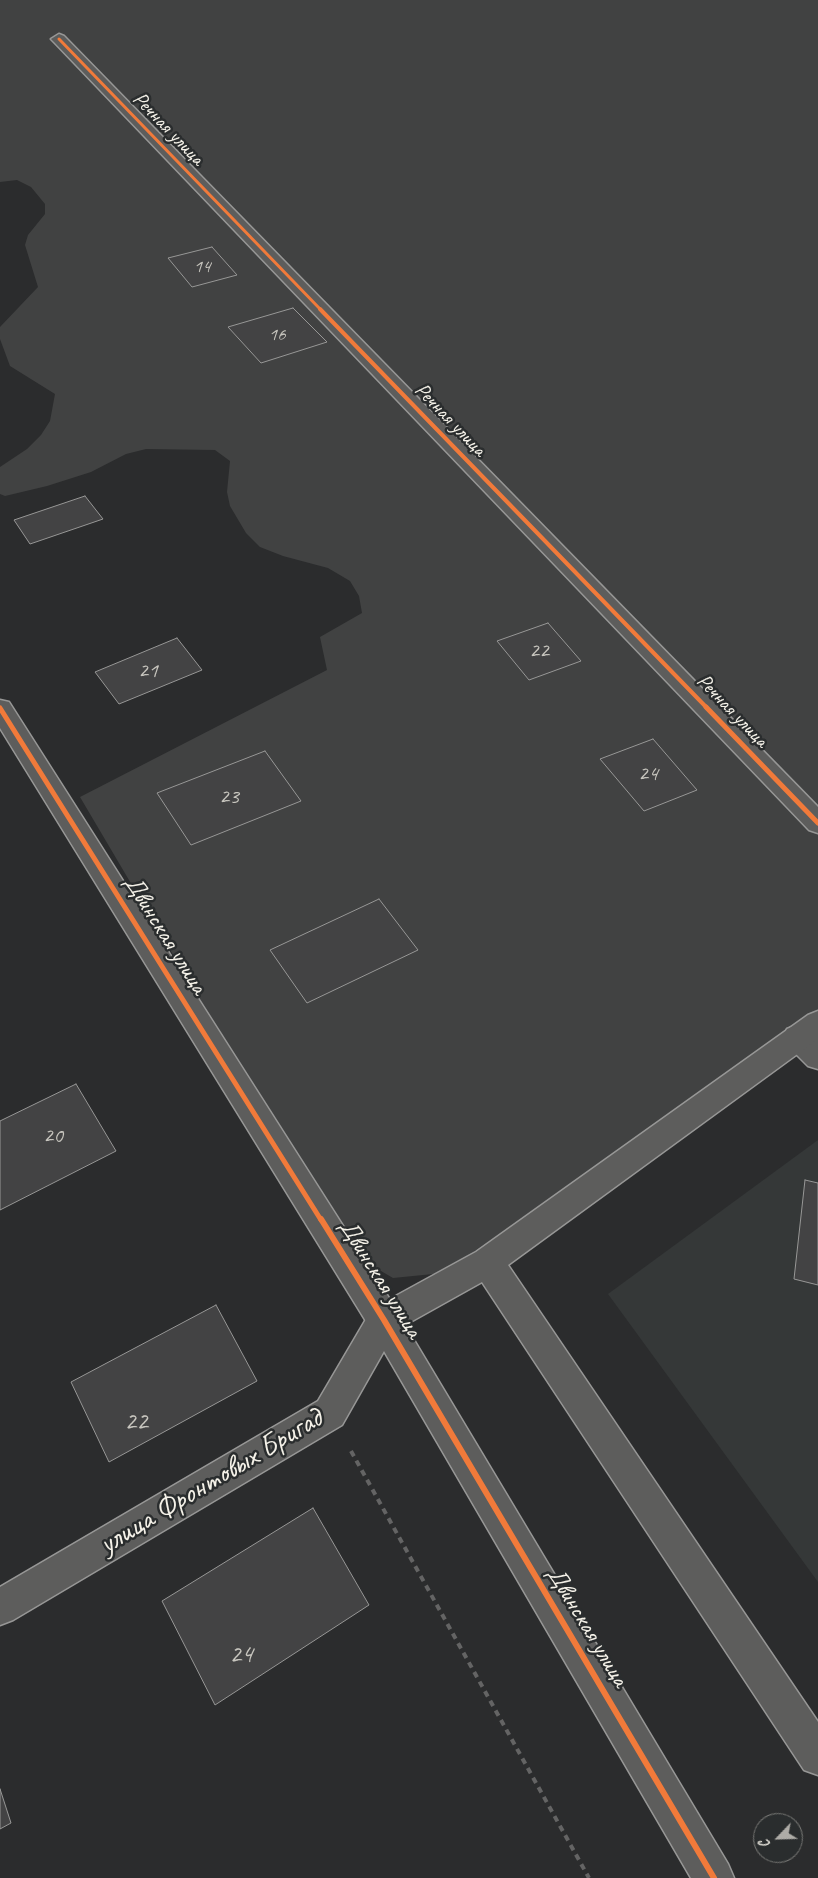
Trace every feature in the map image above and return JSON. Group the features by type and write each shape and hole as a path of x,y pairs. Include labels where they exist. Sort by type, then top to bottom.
{"street":[{"name":"Речная улица","path":"59,39 818,823"},
{"name":"Двинская улица","path":"0,708 384,1320 714,1878"},
{"path":"384,1320 487,1262 811,1039"},
{"path":"487,1262 818,1756"},
{"name":"улица Фронтовых Бригад","path":"0,1607 330,1413 384,1320"}],"path":[{"path":"330,1413 589,1878"}],"shaded area":[{"path":"0,0 818,0 818,1011 443,1273 393,1278 362,1260 316,1197 80,797 327,670 320,637 362,613 359,596 350,581 328,568 283,556 260,547 246,533 230,506 227,492 230,461 215,450 146,449 126,454 91,472 47,486 5,496 0,494 0,467 27,449 41,435 50,421 55,394 10,366 0,339 0,327 38,287 25,245 28,235 45,214 45,204 31,187 17,180 0,182"},
{"path":"818,1140 818,1582 608,1294"}],"building":[{"path":"212,247 237,275 192,287 168,258"},
{"path":"293,308 327,342 261,363 228,327"},
{"path":"85,496 103,519 30,544 14,520"},
{"path":"548,623 581,661 529,680 497,641"},
{"path":"177,638 202,670 119,704 95,672"},
{"path":"653,739 697,790 644,811 600,759"},
{"path":"265,751 301,801 191,845 157,793"},
{"path":"379,899 418,950 307,1003 270,950"},
{"path":"76,1084 116,1151 0,1210 0,1121"},
{"path":"805,1180 818,1183 818,1285 794,1279"},
{"path":"216,1305 257,1381 109,1462 71,1382"},
{"path":"313,1508 369,1605 215,1705 162,1601"},
{"path":"0,1789 11,1823 0,1829"}],"cycle path":[{"path":"59,39 818,823"},
{"path":"0,708 384,1320 714,1878"}]}
